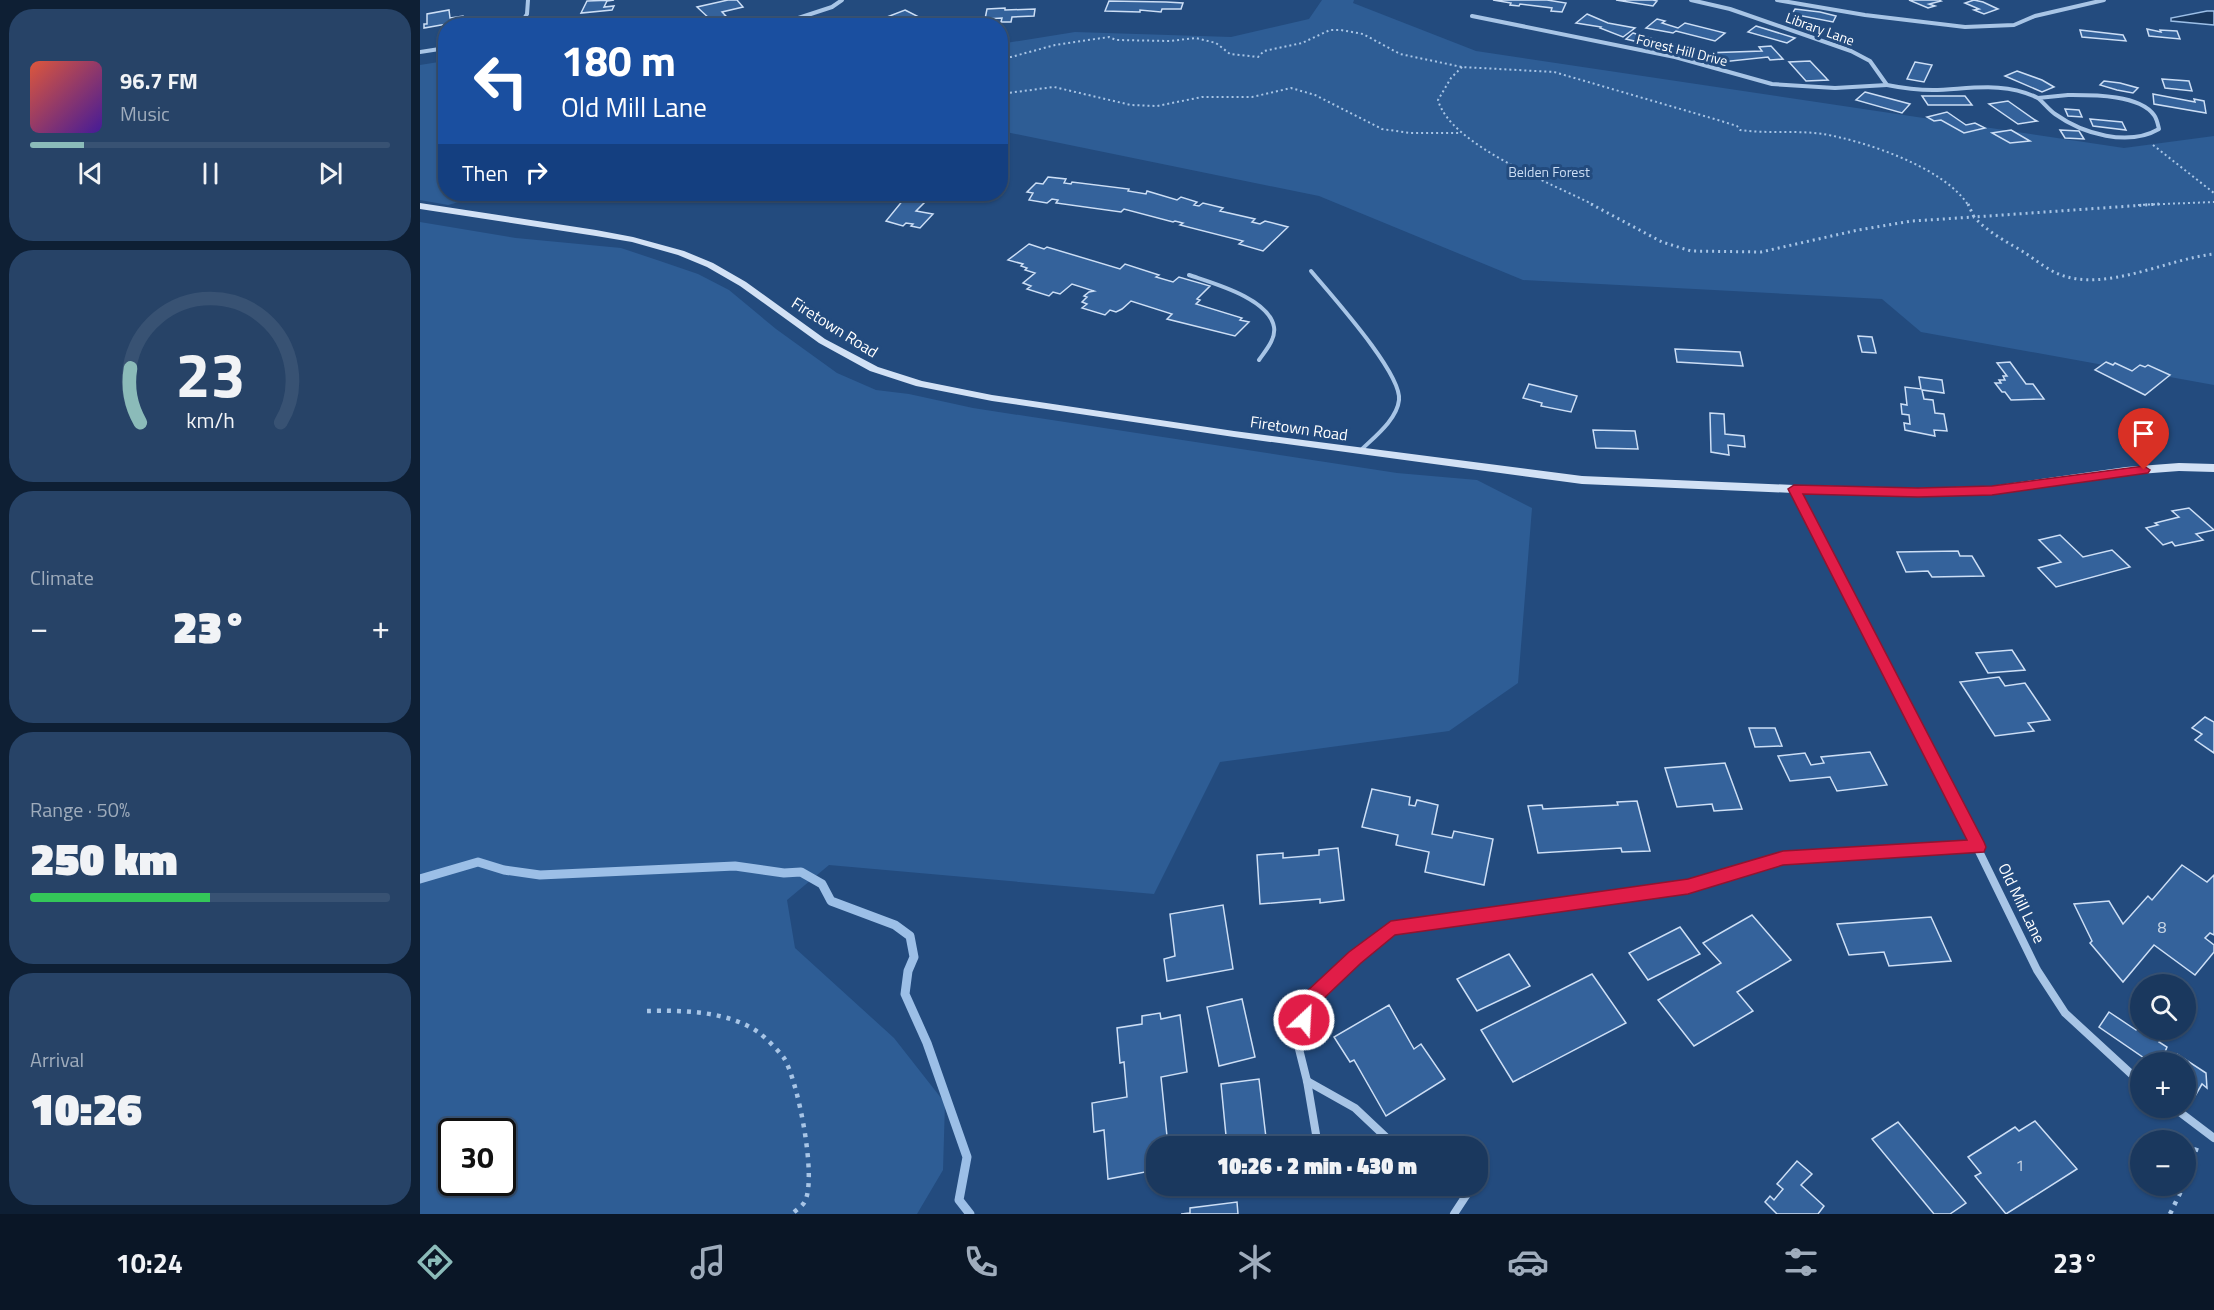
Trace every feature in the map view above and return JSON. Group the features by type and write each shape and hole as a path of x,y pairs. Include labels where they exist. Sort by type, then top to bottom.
{"street":[{"path":"524,18 527,14 528,0"},
{"path":"798,18 832,7 842,0"},
{"name":"Library Lane","path":"1690,0 1730,9 1851,51 1870,61 1887,85"},
{"name":"Library Lane","path":"1777,0 1864,15 1965,27 2000,27 2014,25 2035,16 2104,0"},
{"name":"Forest Hill Drive","path":"1472,16 1675,57 1772,84 1835,88 1887,85"},
{"path":"420,52 438,49"},
{"path":"1887,85 1919,90 1998,88 2038,98 2102,95 2145,108 2159,123 2159,129 2142,136 2120,138 2091,131 2054,114 2038,98"},
{"name":"Firetown Road","path":"420,206 605,235 681,254 710,265 743,284 822,341 874,369 920,384 992,398 1360,452 1582,480 1918,492 1992,490 2126,471 2180,467 2214,468"},
{"name":"Old Mill Lane","path":"1794,489 1978,847 2037,970 2065,1013 2130,1073"},
{"path":"1316,1136 1307,1081 1297,1041 1311,999 1355,957 1391,928 1688,886 1783,858 1978,847"},
{"path":"1307,1081 1355,1108 1385,1136"},
{"path":"2188,1118 2214,1138"},
{"path":"1454,1214 1466,1196"}],"lane":[{"path":"1311,271 1398,384 1400,398 1389,422 1360,452"},
{"path":"1189,275 1237,291 1265,308 1274,331 1268,351 1258,360"}],"path":[{"path":"1008,57 1055,45 1108,37 1170,41 1196,38 1216,43 1230,54 1258,57 1264,51 1302,43 1330,30 1341,30 1363,34 1400,54 1462,67 1554,72 1718,120 1737,126 1740,130 1759,133 1822,134 1873,149 1946,181 1970,206 1974,217 1983,229 2062,276 2084,279 2124,275 2197,254 2214,254"},
{"path":"1462,67 1451,78 1438,100 1441,111 1460,133 1539,180 1567,191 1662,242 1691,251 1761,252 1858,230 1912,222 2198,201 2214,202"},
{"path":"1008,93 1055,87 1085,92 1124,105 1158,106 1200,97 1251,97 1272,93 1280,88 1290,88 1323,98 1349,114 1383,129 1460,133"},
{"path":"2142,136 2214,193"},
{"path":"647,1011 682,1010 720,1016 758,1032 784,1059 802,1113 810,1174 805,1202 792,1214"},
{"path":"2170,1214 2179,1196"}],"green space":[{"name":"Belden Forest","path":"1322,0 1354,0 1353,3 1476,51 2124,148 2214,136 2214,385 1921,332 1882,299 1523,280 1319,196 1008,132 1008,43 1075,32 1231,37 1309,19"},
{"path":"438,62 438,201 463,201 448,205 420,200 420,65"},
{"path":"420,222 516,238 621,248 698,274 729,290 776,329 837,373 876,390 909,394 973,408 1397,473 1477,480 1532,508 1518,683 1449,731 1220,762 1154,894 829,865 787,900 795,948 894,1038 945,1103 943,1170 917,1214 420,1214"}],"shaded area":[{"path":"2214,11 2214,25 2171,21 2171,18"}],"building":[{"path":"614,0 607,1 604,7 614,6 612,10 581,13 587,1"},
{"path":"737,0 743,7 722,12 726,16 709,18 697,7"},
{"path":"1493,0 1547,0 1566,3 1562,12 1551,11 1552,8 1510,5 1511,3"},
{"path":"1616,0 1653,0 1657,1 1653,6"},
{"path":"1909,0 1941,1 1929,4 1935,6 1928,8"},
{"path":"1974,0 1998,9 1984,14 1974,10 1979,9 1965,3"},
{"path":"1109,1 1183,3 1181,9 1162,9 1161,12 1105,11"},
{"path":"987,9 1035,9 1034,16 1012,17 1011,22 1008,22 1008,18 985,18"},
{"path":"1795,9 1836,16 1833,22 1792,14"},
{"path":"449,10 450,18 438,18 438,26 424,28 424,24 427,24 427,14"},
{"path":"905,10 917,16 911,18 884,18"},
{"path":"1587,14 1608,23 1635,28 1623,37 1601,27 1576,23"},
{"path":"1657,19 1678,28 1685,23 1725,33 1715,41 1676,31 1673,33 1646,28"},
{"path":"1756,26 1795,38 1787,43 1748,32"},
{"path":"2147,29 2161,32 2160,30 2177,31 2180,39 2149,36"},
{"path":"2080,30 2123,35 2126,41 2082,37"},
{"path":"1633,33 1657,40 1651,45 1626,39"},
{"path":"1666,43 1695,48 1692,54 1662,49"},
{"path":"1771,46 1783,59 1770,60 1768,57 1712,63 1704,53 1762,51 1759,47"},
{"path":"1810,61 1828,80 1806,81 1789,62"},
{"path":"1915,62 1932,65 1924,82 1907,79"},
{"path":"2017,71 2054,87 2042,92 2005,76"},
{"path":"2162,79 2189,81 2192,91 2165,88"},
{"path":"2104,81 2138,88 2133,93 2117,90 2100,85"},
{"path":"1865,92 1910,104 1902,113 1856,100"},
{"path":"2153,94 2195,102 2194,99 2204,101 2206,113 2154,104"},
{"path":"1922,96 1965,96 1972,105 1928,105"},
{"path":"2008,101 2037,121 2018,124 1989,104"},
{"path":"2065,109 2079,110 2082,117 2068,116"},
{"path":"1947,112 1966,125 1975,123 1985,128 1964,133 1941,120 1934,121 1927,117"},
{"path":"2090,119 2122,122 2126,130 2093,126"},
{"path":"2011,130 2030,141 2010,143 1992,133"},
{"path":"2060,130 2079,131 2084,139 2065,138"},
{"path":"1048,177 1066,179 1064,183 1071,184 1072,182 1129,189 1128,191 1146,194 1147,191 1177,200 1181,197 1197,202 1194,205 1199,206 1203,203 1223,208 1220,211 1255,219 1252,222 1260,224 1265,221 1288,227 1263,251 1239,244 1243,241 1180,225 1183,223 1124,209 1121,212 1056,203 1058,200 1052,199 1047,203 1029,200 1033,193 1027,192 1036,183 1043,184"},
{"path":"902,201 925,202 916,211 933,214 920,228 911,226 913,224 906,223 903,226 886,221"},
{"path":"1029,244 1044,249 1047,247 1120,269 1125,264 1173,282 1179,277 1210,286 1197,299 1200,300 1196,304 1249,322 1235,336 1167,319 1172,314 1131,301 1122,309 1116,312 1110,310 1105,315 1082,308 1087,304 1082,302 1087,297 1084,296 1094,291 1072,284 1060,294 1053,292 1049,296 1027,289 1031,286 1023,283 1035,273 1025,270 1027,268 1021,266 1023,264 1008,260"},
{"path":"1858,336 1872,337 1876,353 1862,352"},
{"path":"1675,349 1740,352 1743,366 1677,362"},
{"path":"2010,362 2026,384 2033,384 2044,399 2011,400 2005,392 2002,392 1995,383 2001,383 1999,380 2005,380 2003,376 2007,376 1997,363"},
{"path":"2106,362 2113,365 2115,363 2132,371 2140,365 2145,367 2148,365 2170,375 2145,395 2095,370"},
{"path":"1919,377 1942,380 1944,393 1922,390 1924,399 1933,400 1935,413 1944,414 1947,431 1934,430 1935,436 1905,430 1904,423 1910,424 1909,415 1902,414 1901,404 1907,405 1905,387 1921,389"},
{"path":"1529,384 1577,396 1571,412 1541,406 1542,403 1523,398"},
{"path":"1710,413 1724,414 1725,434 1744,436 1745,447 1728,445 1729,455 1711,452"},
{"path":"1593,430 1635,431 1638,449 1596,448"},
{"path":"2189,508 2214,530 2196,534 2203,540 2175,546 2172,542 2163,545 2146,528 2158,525 2155,523 2179,517 2172,511"},
{"path":"2060,535 2083,557 2112,550 2130,567 2056,587 2038,568 2061,562 2039,540"},
{"path":"1958,551 1960,556 1972,556 1984,576 1932,577 1928,571 1906,572 1897,552"},
{"path":"2012,650 2025,670 1988,673 1976,653"},
{"path":"1999,677 2005,686 2025,683 2050,720 2028,723 2034,731 1995,736 1960,682"},
{"path":"2205,717 2214,722 2214,753 2195,740 2202,734 2192,728"},
{"path":"1749,728 1775,728 1782,746 1755,747"},
{"path":"1870,752 1887,785 1837,791 1830,777 1790,781 1778,756 1805,753 1811,765 1824,763 1821,757"},
{"path":"1725,763 1742,809 1714,811 1712,804 1677,807 1665,768"},
{"path":"1372,789 1410,797 1409,805 1415,806 1417,800 1438,805 1432,834 1452,838 1454,831 1493,839 1484,885 1425,872 1429,852 1396,845 1398,835 1362,827"},
{"path":"1637,801 1650,851 1622,852 1621,848 1538,853 1528,806 1542,805 1543,809 1618,805 1617,802"},
{"path":"1338,848 1344,900 1320,903 1320,899 1260,904 1257,855 1283,853 1283,858 1319,855 1319,850"},
{"path":"2182,865 2207,882 2214,875 2214,935 2210,933 2205,938 2214,945 2214,952 2194,974 2154,945 2123,982 2090,943 2092,941 2074,904 2109,901 2123,924 2148,896 2152,900"},
{"path":"1223,905 1233,969 1167,981 1164,959 1175,956 1170,914"},
{"path":"1752,915 1791,960 1737,992 1753,1011 1694,1046 1658,1000 1721,963 1703,943"},
{"path":"1931,917 1951,961 1889,966 1884,952 1849,955 1837,924"},
{"path":"1680,927 1700,954 1648,980 1629,953"},
{"path":"1509,954 1530,986 1477,1011 1457,979"},
{"path":"1592,974 1626,1023 1513,1082 1481,1030"},
{"path":"1242,999 1255,1057 1219,1066 1207,1007"},
{"path":"1389,1005 1414,1049 1421,1044 1445,1079 1386,1116 1354,1060 1350,1062 1334,1037"},
{"path":"2109,1012 2130,1026 2130,1040 2161,1040 2159,1042 2167,1047 2165,1052 2135,1052 2099,1027"},
{"path":"1160,1013 1161,1019 1180,1015 1187,1072 1161,1077 1167,1136 1146,1136 1146,1172 1108,1179 1104,1130 1094,1132 1092,1103 1127,1097 1124,1062 1120,1063 1117,1028 1142,1024 1142,1016"},
{"path":"2196,1066 2206,1073 2207,1088 2202,1084 2196,1094"},
{"path":"1259,1079 1266,1136 1226,1136 1221,1084"},
{"path":"2035,1121 2077,1169 2006,1214 1975,1176 1981,1173 1968,1157 2015,1127 2019,1131"},
{"path":"1898,1122 1966,1203 1950,1214 1934,1214 1872,1139"},
{"path":"1797,1161 1812,1174 1801,1185 1824,1206 1818,1214 1777,1214 1765,1202 1770,1196 1774,1200 1783,1189 1777,1184"},
{"path":"1237,1202 1238,1214 1181,1214 1190,1213 1190,1208"}],"waterway":[{"path":"420,879 478,862 504,870 540,875 735,866 784,873 801,872 822,884 831,901 895,925 910,936 914,957 908,971 905,994 927,1043 967,1157 959,1200 970,1214"}],"route":[{"path":"1304,1020 1311,999 1355,957 1391,928 1688,886 1783,858 1978,847 1794,489 1918,492 1992,490 2144,470"}]}
